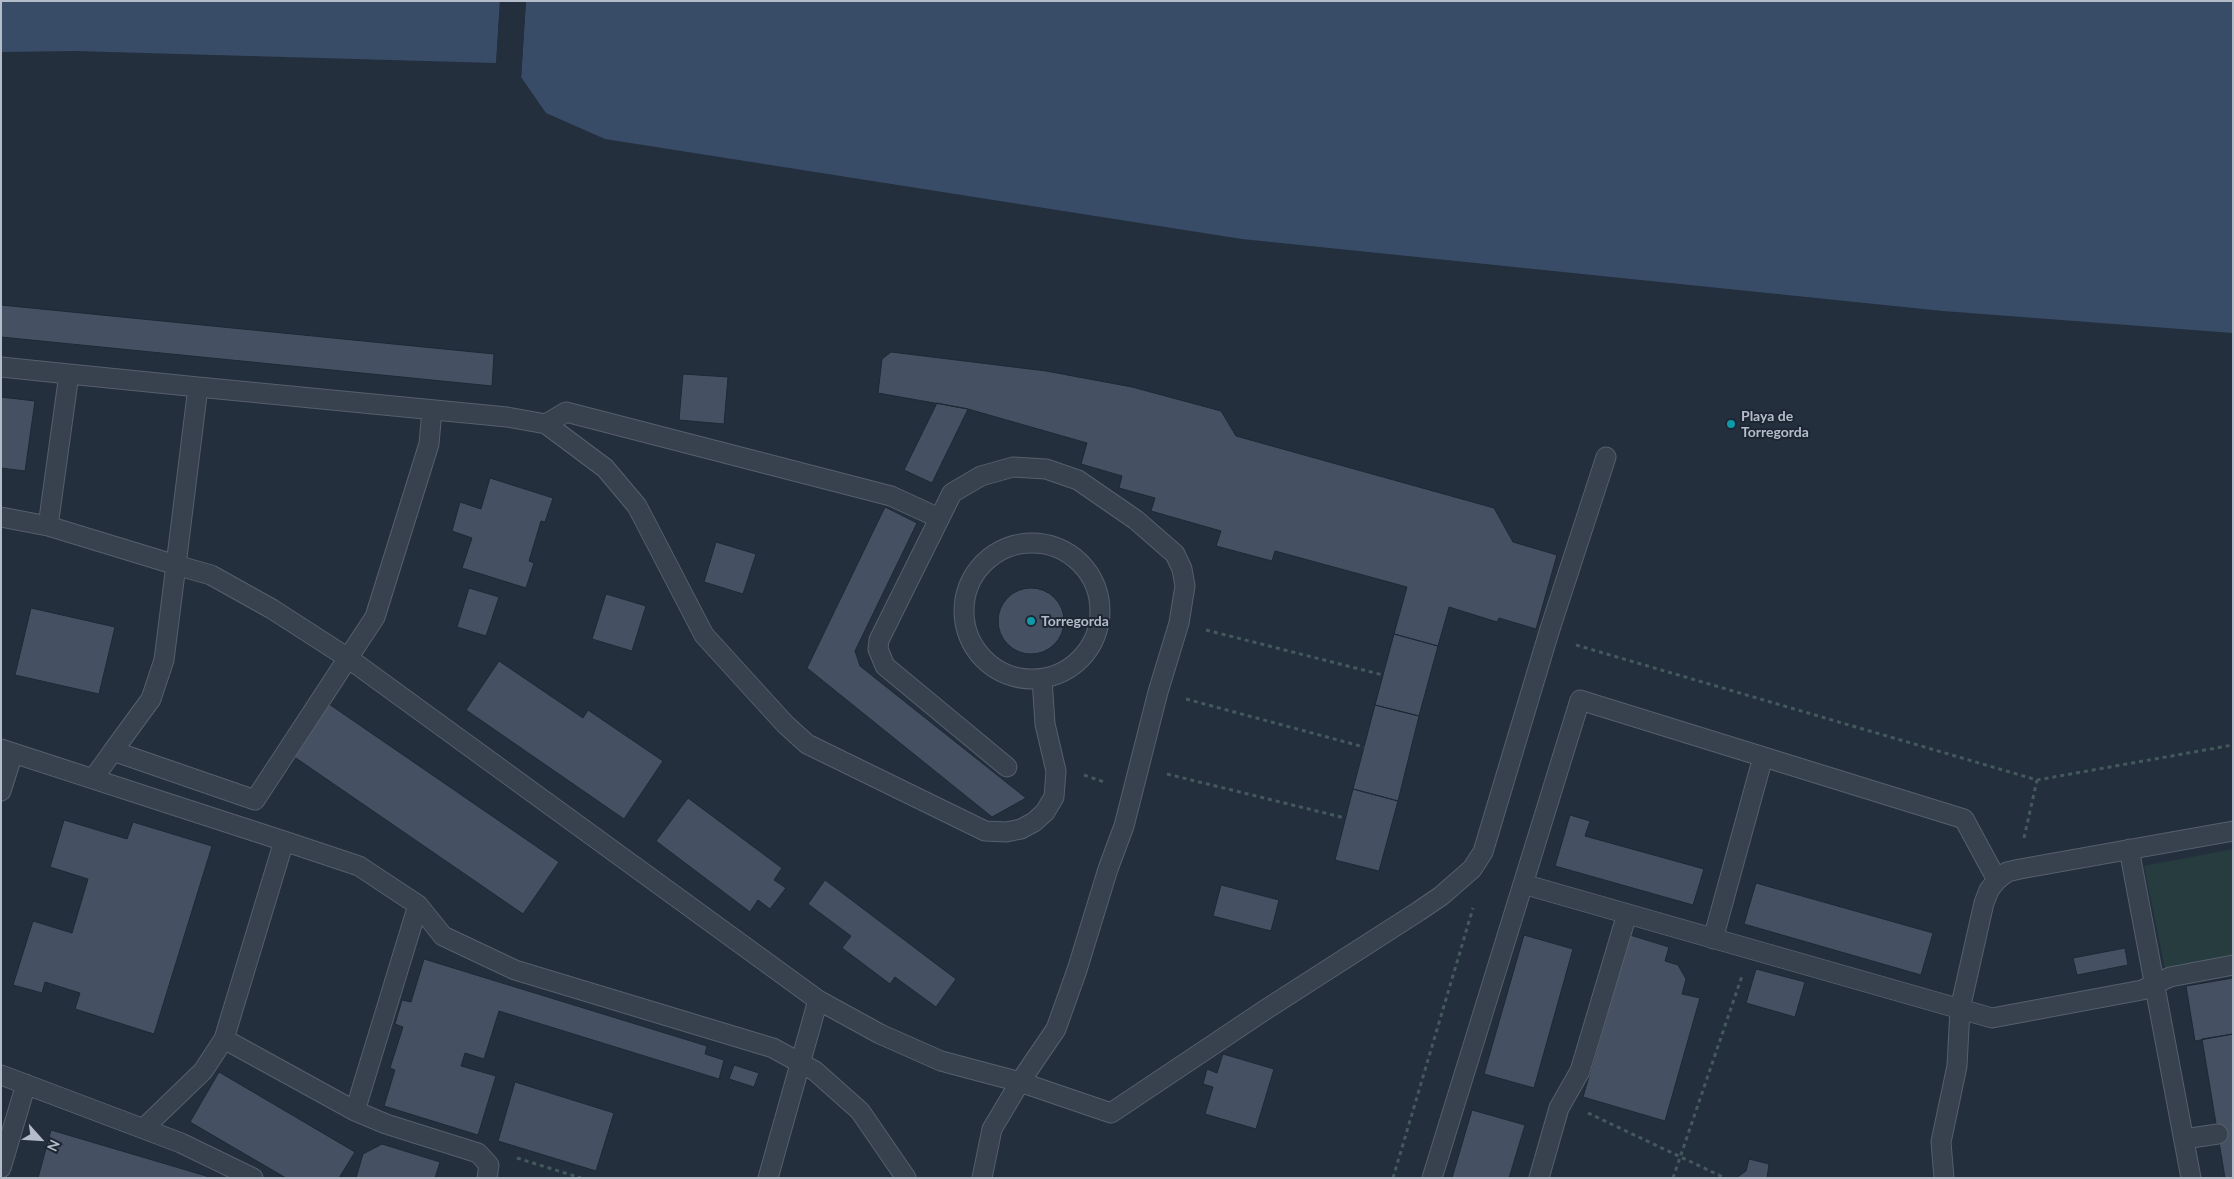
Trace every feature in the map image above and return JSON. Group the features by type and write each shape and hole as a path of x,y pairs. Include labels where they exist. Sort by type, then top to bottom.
{"lane":[{"path":"1,367 507,417 546,424 604,468 637,506 704,635 785,724 808,744 986,831 1006,832 1021,829 1034,822 1045,812 1054,797 1057,784 1056,771 1045,724 1042,679"},
{"path":"48,526 69,374"},
{"path":"92,779 152,699 164,660 198,387"},
{"path":"113,751 255,800 375,617 429,444 432,410"},
{"path":"546,424 566,412 891,496 939,518"},
{"path":"1,517 48,526 210,576 272,609 348,658 818,1000 880,1034 942,1061 1020,1082 1111,1113 1265,1010 1419,911 1441,896 1472,869 1483,852 1549,632 1606,457"},
{"path":"982,1178 992,1128 1056,1029 1077,970 1108,869 1124,826 1158,692 1179,623 1185,586 1182,569 1175,554 1136,520 1078,480 1046,469 1013,467 981,476 952,493 883,631 878,649 885,666 1007,767"},
{"path":"1022,543 1042,543 1060,548 1077,559 1090,574 1098,592 1100,611 1098,630 1090,648 1077,663 1061,674 1042,679 1022,679 1004,673 987,663 975,648 966,631 963,612 966,592 975,574 987,560 1004,549 1022,543"},
{"path":"1432,1178 1580,700 1964,819 1997,880"},
{"path":"1,791 7,751 359,866 418,905 443,936 515,970 773,1048 815,1071 860,1111 906,1178"},
{"path":"1713,939 1763,757"},
{"path":"1944,1178 1942,1142 1957,1066 1960,1009 1984,903 1989,890 1997,880 2008,872 2020,869 2233,831"},
{"path":"144,1128 203,1071 224,1039 284,842"},
{"path":"2129,849 2192,1178"},
{"path":"1523,884 1992,1018 2142,990 2170,977 2233,965"},
{"path":"355,1111 418,905"},
{"path":"1539,1178 1562,1101 1580,1071 1627,914"},
{"path":"768,1178 818,1000"},
{"path":"224,1039 370,1119 478,1153 487,1169"},
{"path":"1,1075 182,1142 253,1178"},
{"path":"1,1168 26,1084"},
{"path":"2184,1139 2218,1134"}],"path":[{"path":"1179,623 1383,675"},
{"path":"1569,643 2037,780 2233,745"},
{"path":"1158,692 1364,747"},
{"path":"1140,767 1345,818"},
{"path":"2020,869 2026,822 2037,780"},
{"path":"1392,1178 1476,900 1472,869"},
{"path":"1673,1178 1752,950"},
{"path":"1562,1101 1725,1178"},
{"path":"487,1169 508,1156 581,1178"}],"green space":[{"path":"2233,849 2233,955 2165,969 2144,866"}],"water":[{"path":"1,1 500,1 496,63 75,51 1,52"},
{"path":"526,1 2233,1 2233,333 1943,311 1242,239 605,139 546,113 521,77"}],"pier":[{"path":"500,1 503,1 498,63 496,66"},
{"path":"524,1 526,1 521,81 519,76"}],"building":[{"path":"1,305 494,354 492,386 1,337"},
{"path":"891,352 1046,371 1132,387 1221,411 1236,436 1494,508 1513,542 1557,555 1536,629 1499,618 1497,622 1449,607 1438,646 1394,634 1407,587 1275,551 1272,561 1216,546 1221,531 1151,511 1155,498 1119,488 1122,476 1081,464 1087,443 968,409 878,393 882,359"},
{"path":"683,374 728,377 724,424 679,420"},
{"path":"1,397 35,401 25,471 1,468"},
{"path":"937,403 968,409 932,483 904,470"},
{"path":"490,478 553,498 545,522 541,521 529,561 534,563 526,588 462,568 472,538 452,531 460,502 481,509"},
{"path":"885,507 917,523 855,651 860,666 1026,798 992,817 807,668"},
{"path":"716,542 756,554 743,594 704,582"},
{"path":"469,588 499,597 486,636 457,627"},
{"name":"Torregorda","path":"1024,588 1038,588 1050,593 1059,602 1064,614 1062,634 1055,645 1038,654 1024,654 1012,649 1003,640 998,628 998,614 1003,602 1012,593"},
{"path":"606,594 646,606 632,651 592,639"},
{"path":"31,608 115,627 99,694 15,675"},
{"path":"1394,634 1438,646 1419,716 1375,705"},
{"path":"499,661 583,718 588,710 663,761 624,819 466,710"},
{"path":"326,702 559,862 523,914 290,754"},
{"path":"1375,705 1419,716 1398,801 1353,789"},
{"path":"1353,789 1398,801 1379,871 1335,860"},
{"path":"688,798 782,868 774,880 786,888 770,909 758,900 750,912 656,841"},
{"path":"1570,815 1590,821 1585,836 1704,869 1693,905 1555,866"},
{"path":"64,820 127,839 133,822 212,846 154,1034 75,1009 80,993 45,982 42,993 13,985 33,921 72,933 88,879 50,867"},
{"path":"825,880 956,979 936,1007 895,977 890,984 842,948 851,936 808,904"},
{"path":"1756,883 1933,933 1921,975 1744,924"},
{"path":"1221,885 1279,900 1271,931 1213,916"},
{"path":"1524,935 1573,949 1534,1088 1484,1074"},
{"path":"1630,935 1669,947 1665,961 1678,965 1686,979 1682,994 1700,998 1665,1121 1583,1097"},
{"path":"2125,948 2128,965 2077,975 2073,958"},
{"path":"424,959 707,1046 705,1054 724,1060 719,1079 499,1011 484,1059 465,1053 461,1066 496,1076 478,1135 384,1106 395,1070 390,1068 403,1027 395,1024 402,1000 411,1002"},
{"path":"1756,969 1805,982 1795,1017 1746,1003"},
{"path":"2233,978 2233,1034 2195,1041 2186,986"},
{"path":"2233,1034 2233,1178 2225,1178 2202,1039"},
{"path":"1223,1054 1274,1069 1256,1129 1205,1114 1213,1087 1203,1084 1207,1069 1217,1073"},
{"path":"734,1065 759,1073 754,1087 729,1079"},
{"path":"219,1072 355,1152 339,1178 286,1178 190,1122"},
{"path":"515,1082 614,1113 596,1171 498,1141"},
{"path":"1472,1110 1525,1125 1509,1178 1452,1178"},
{"path":"51,1130 213,1178 38,1178"},
{"path":"382,1144 440,1162 435,1178 356,1178 363,1154"},
{"path":"1749,1159 1769,1164 1767,1178 1736,1178 1746,1171"}],"place":[{"name":"Playa de Torregorda","path":"1731,424"},
{"name":"Torregorda","path":"1031,621"}]}
